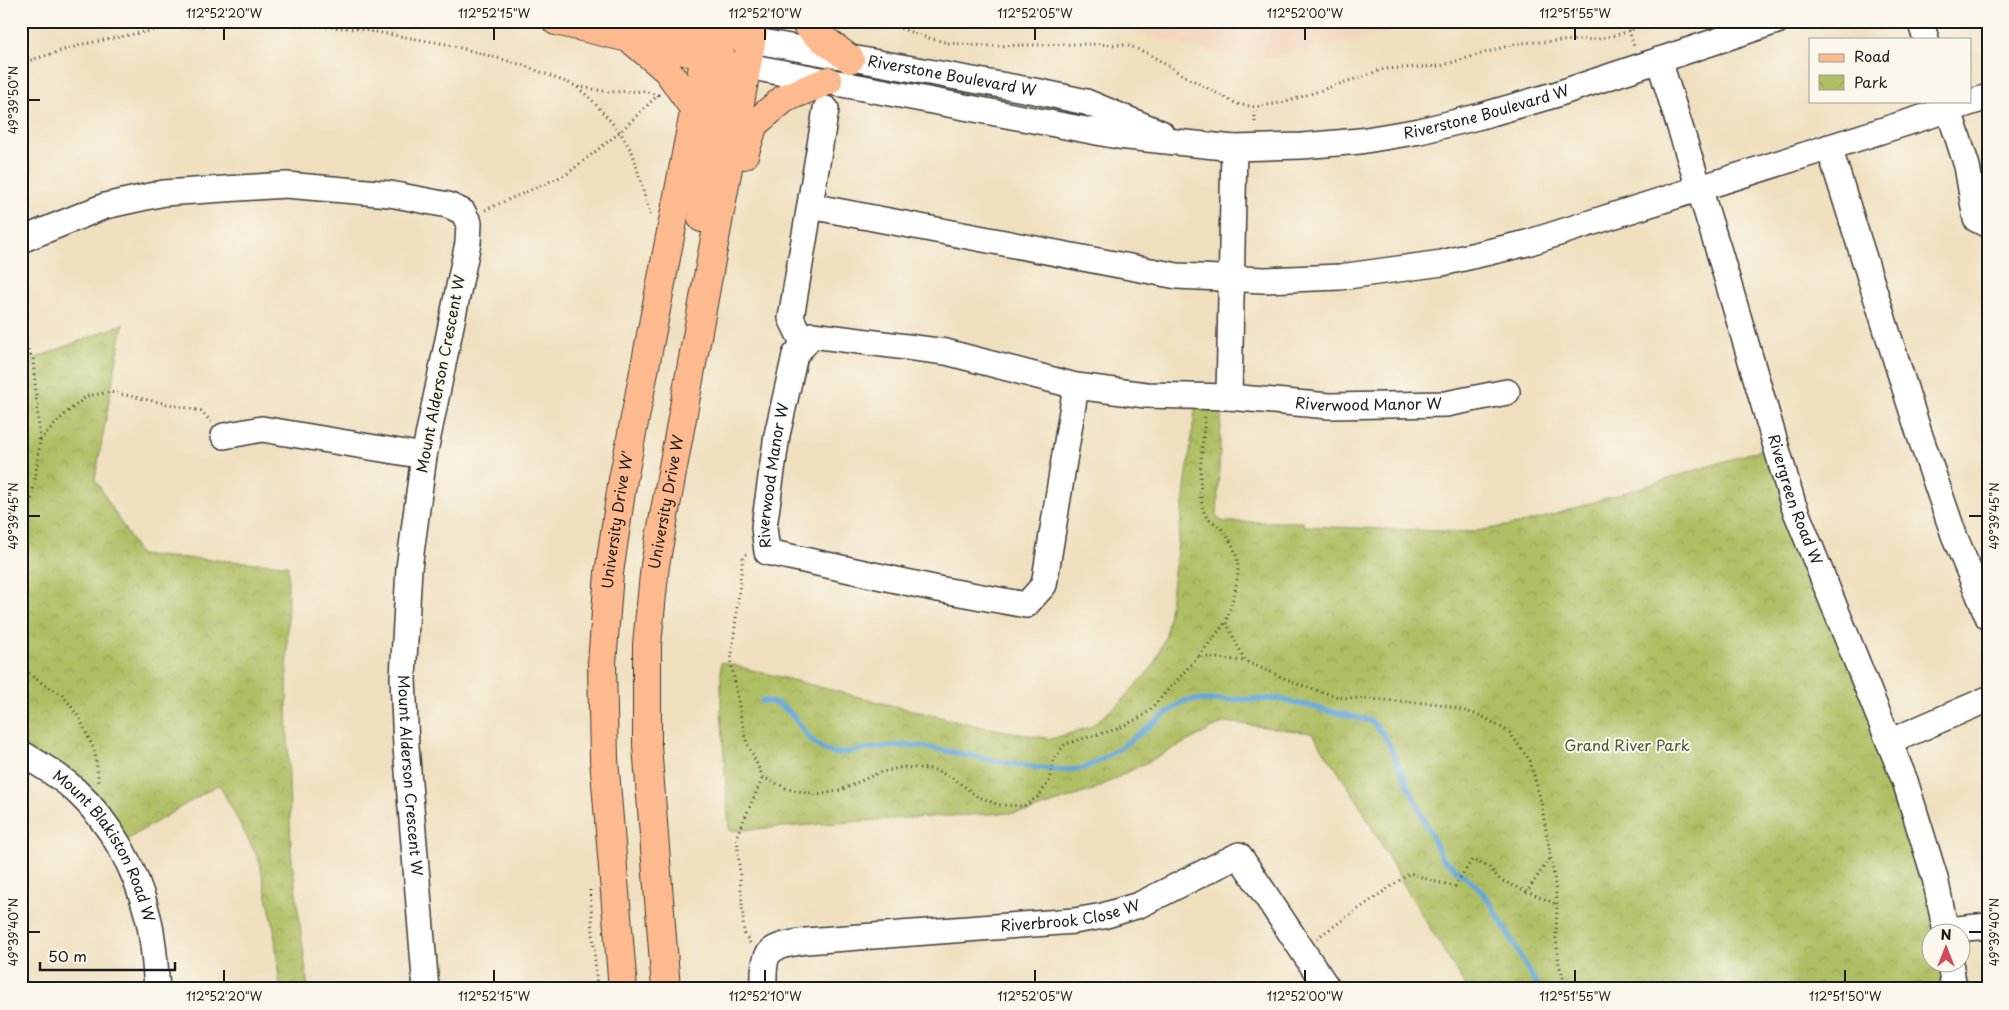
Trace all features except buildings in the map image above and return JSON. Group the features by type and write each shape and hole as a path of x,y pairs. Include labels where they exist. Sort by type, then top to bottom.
{"main road":[{"path":"556,21 631,39 731,39"},
{"path":"666,21 731,39"},
{"path":"804,21 815,33 850,59"},
{"path":"631,39 667,70 695,110"},
{"path":"677,442 680,364 698,251 718,94 731,39"},
{"name":"University Drive W'","path":"623,989 604,759 602,662 609,573 622,485 695,110 731,39"},
{"name":"University Drive W","path":"666,989 647,745 647,644 654,565 738,118 731,39"},
{"path":"703,301 735,183 754,124 785,98 828,81"}],"street":[{"name":"Riverstone Boulevard W","path":"731,39 828,81 1118,136 1234,148 1302,146 1360,141 1420,131 1509,108 1777,21"},
{"path":"1920,21 1926,38"},
{"name":"Riverstone Boulevard W","path":"731,39 1031,90 1086,102 1184,143"},
{"name":"Rivergreen Road W","path":"1659,60 1793,504 1905,781 1932,869 1944,922"},
{"path":"1972,100 1988,96"},
{"path":"810,206 1177,276 1264,280 1340,277 1442,263 1527,243 1829,147 1947,105 1961,102"},
{"path":"1947,105 1967,166 1976,219 1988,225"},
{"path":"804,345 791,318 826,109"},
{"path":"1829,147 1919,433 1954,535 1988,617"},
{"path":"1217,397 1232,279 1234,148"},
{"path":"21,240 105,206 164,194 286,185 390,194 448,204 463,212 466,218"},
{"name":"Mount Alderson Crescent W","path":"426,989 406,747 403,678 409,568 424,456 468,243 469,223 466,218"},
{"name":"Riverwood Manor W","path":"1076,386 1044,585 1026,605 938,590 766,552 764,528 777,435 795,355 812,334 946,352 1076,386 1146,395 1217,397 1330,406 1446,404 1507,392"},
{"path":"224,436 262,429 424,456"},
{"path":"1890,742 1988,699"},
{"name":"Mount Blakiston Road W","path":"21,753 74,789 103,820 135,876 149,918 157,989"},
{"name":"Riverbrook Close W","path":"765,958 770,951 778,947 806,940 1074,921 1103,916 1148,901 1239,854 1303,948 1328,989"},
{"path":"1972,928 1988,926"},
{"path":"764,989 765,958"},
{"path":"1951,972 1954,989"}],"path":[{"path":"882,21 920,36 948,43 988,46 1128,45 1149,54 1181,74 1237,104 1255,107 1286,102 1384,69 1440,66 1518,43 1588,40 1629,30 1652,21"},
{"path":"1629,30 1633,21"},
{"path":"21,63 84,44 165,28 263,22 358,29 446,44 522,65 576,86 609,92 644,91 658,96 620,132 567,174 466,218"},
{"path":"576,86 592,100 620,132 633,154 652,219"},
{"path":"1255,107 1255,122"},
{"path":"21,336 33,359 40,441 35,480 22,544 26,644 23,671 63,695 80,720 95,752 103,820"},
{"path":"40,441 64,415 87,396 111,392 202,411 224,436"},
{"path":"766,543 743,556 731,662 745,738 763,777 788,789 818,795 841,790 878,773 903,767 932,769 951,777 977,796 998,805 1024,806 1039,796 1049,781 1054,759 1065,744 1117,729 1144,715 1199,656 1226,622 1239,572 1235,550 1220,528 1206,517 1200,491 1217,397"},
{"path":"1226,622 1245,661"},
{"path":"1199,656 1245,661 1298,684 1338,697 1440,704 1482,716 1510,733 1530,761 1541,802 1557,904 1556,938 1559,965 1567,989"},
{"path":"763,777 737,835 744,933 749,942 765,958"},
{"path":"1526,893 1551,858"},
{"path":"1303,948 1410,873 1432,881 1456,886 1472,860 1490,867 1500,880 1526,893 1557,904"}],"shaded area":[{"path":"1084,21 1443,21 1254,61"}],"green space":[{"path":"123,324 95,479 140,555 288,565 287,706 291,852 308,989 280,989 274,929 259,860 219,784 118,845 21,753 21,365"},
{"name":"Grand River Park","path":"1197,396 1222,397 1217,517 1223,522 1303,522 1304,526 1470,532 1546,517 1776,445 1943,922 1922,922 1922,972 1951,972 1954,989 1467,989 1403,884 1357,800 1312,733 1225,722 1093,790 1028,812 890,819 729,831 721,710 721,662 983,727 1051,739 1090,727 1121,702 1153,666 1166,635"}],"waterway":[{"path":"762,701 775,703 784,708 792,715 811,740 820,747 835,753 911,745 1030,767 1072,770 1086,767 1112,753 1184,701 1279,699 1371,721 1385,736 1442,858 1478,887 1493,907 1539,989"}]}
